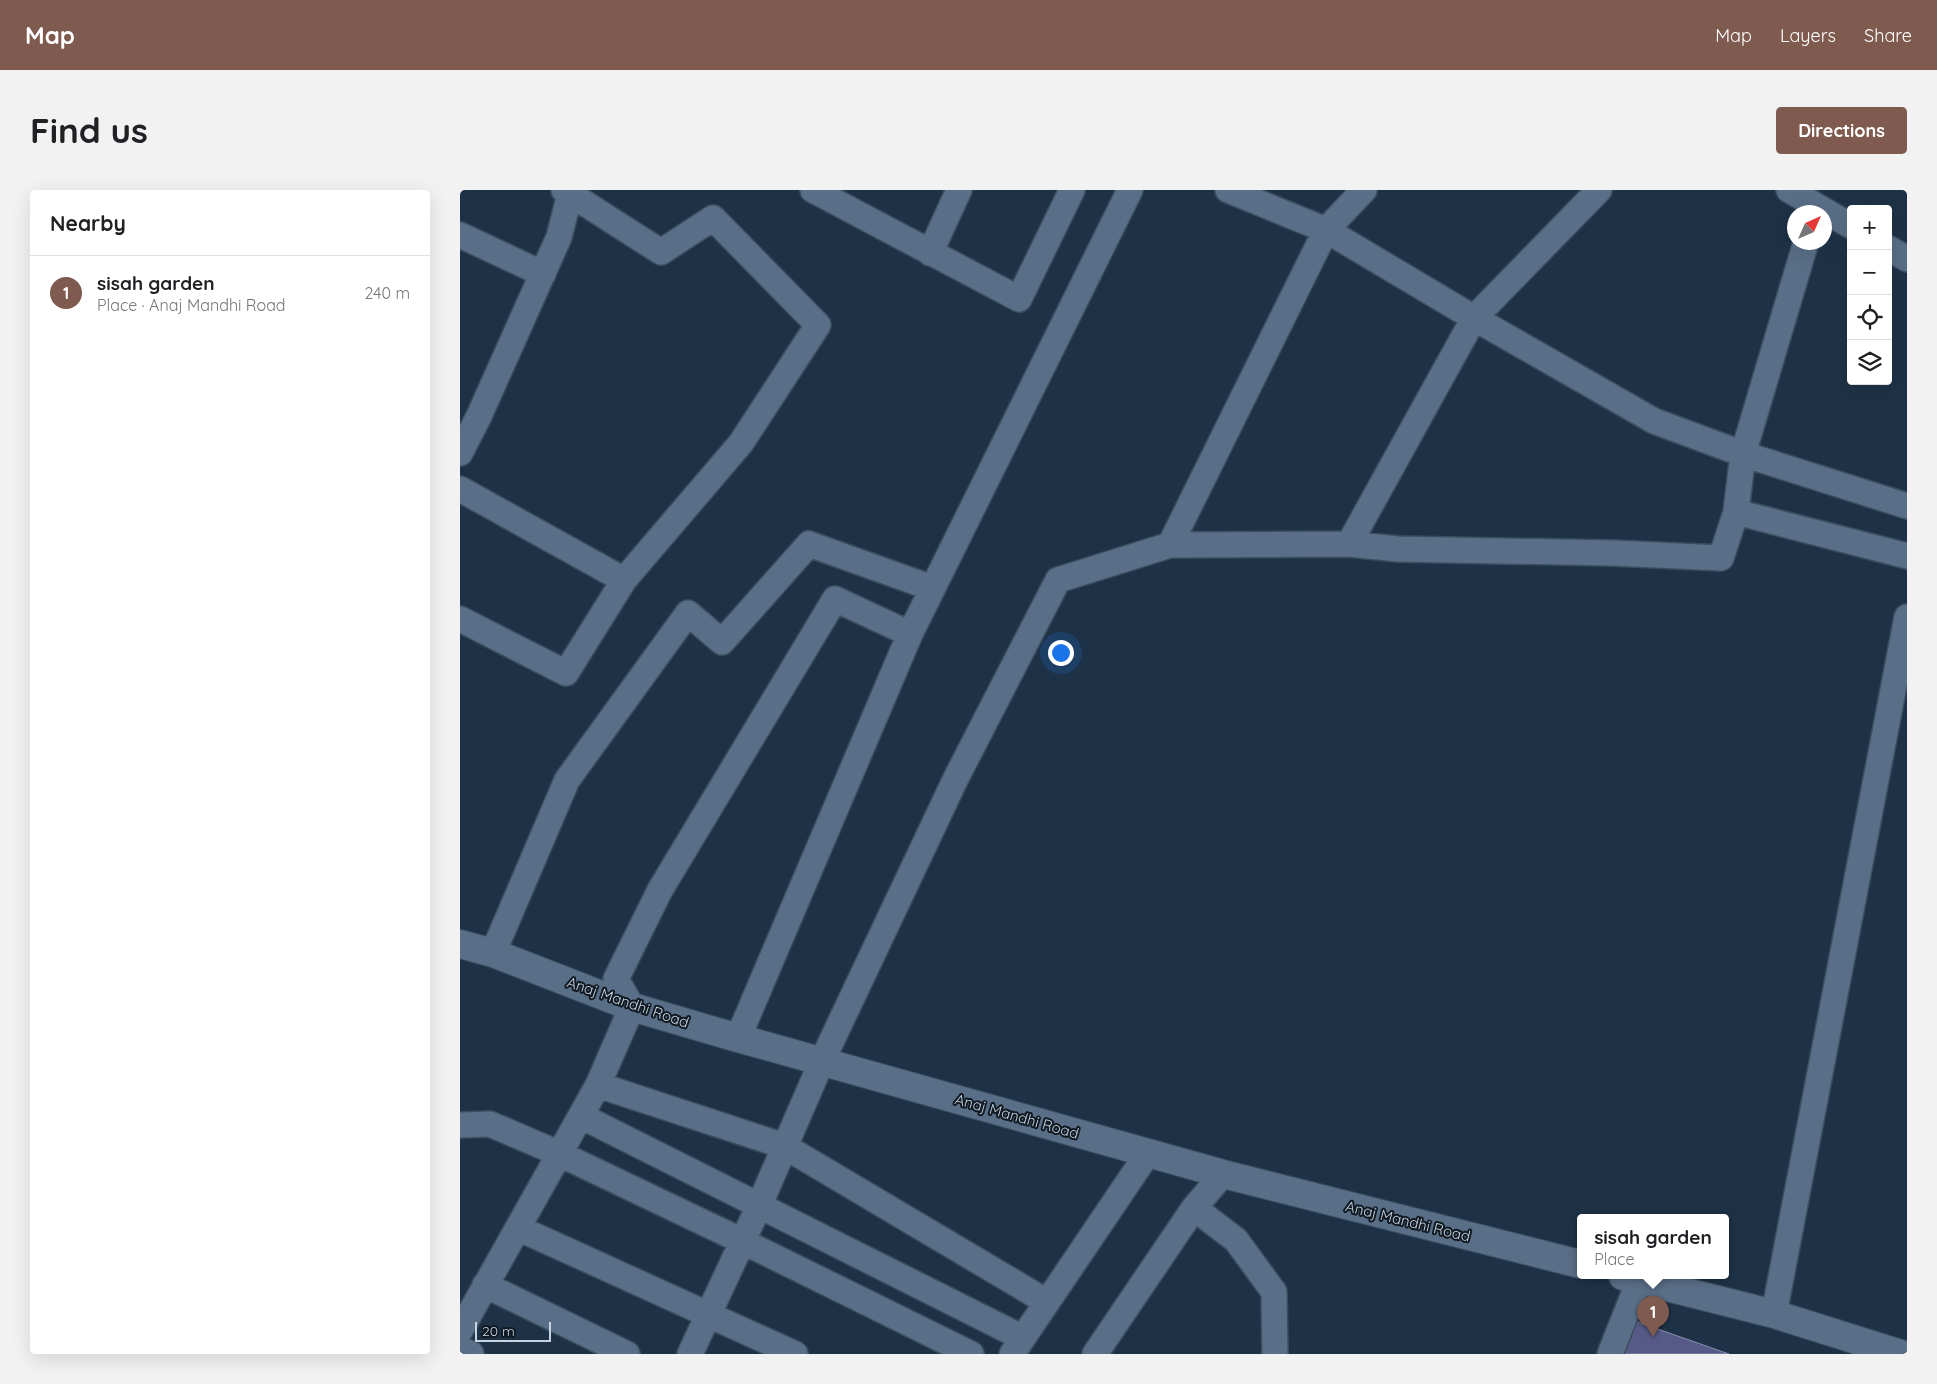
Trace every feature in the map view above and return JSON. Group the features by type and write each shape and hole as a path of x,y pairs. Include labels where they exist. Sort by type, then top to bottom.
{"street":[{"path":"930,252 959,190"},
{"path":"826,193 930,252 1019,299 1072,190"},
{"path":"738,1038 910,634 1130,190"},
{"path":"1170,544 1326,230 1364,190"},
{"path":"1349,544 1474,318 1599,190"},
{"path":"1789,190 1810,205"},
{"path":"460,453 479,416 559,237 568,191 661,252 713,218 818,325 741,442 624,580 566,673 460,619"},
{"path":"1237,192 1326,230 1474,318 1654,421 1744,454 1907,506"},
{"path":"1832,217 1847,224"},
{"path":"460,235 543,274"},
{"path":"690,1354 742,1240 760,1206 784,1146 822,1062 956,778 1058,580 1170,544 1349,544 1398,549 1613,553 1721,558 1736,512 1744,454 1804,250"},
{"path":"1891,250 1907,259"},
{"path":"460,489 624,580"},
{"path":"1736,512 1907,556"},
{"path":"493,953 567,780 688,613 722,642 809,544 932,588"},
{"path":"460,1331 598,1085 632,1007 616,979 660,890 835,599 910,634"},
{"path":"1774,1314 1907,617"},
{"name":"Anaj Mandhi Road","path":"460,944 493,953 632,1007 738,1038 1223,1174 1577,1263"},
{"path":"598,1085 784,1146 1047,1302"},
{"path":"581,1116 760,1206 1017,1346 1148,1153"},
{"path":"460,1125 490,1124 560,1154 742,1240 971,1354"},
{"path":"1095,1354 1194,1208 1223,1174"},
{"path":"1194,1208 1236,1240 1274,1292 1275,1354"},
{"path":"518,1228 795,1354"},
{"path":"1610,1354 1631,1279"},
{"path":"1635,1279 1774,1314 1902,1354"},
{"path":"486,1285 627,1354"},
{"path":"460,1349 471,1354"}],"building":[{"path":"1632,1320 1729,1354 1621,1354"}],"place":[{"name":"sisah garden","path":"1653,1337"}]}
